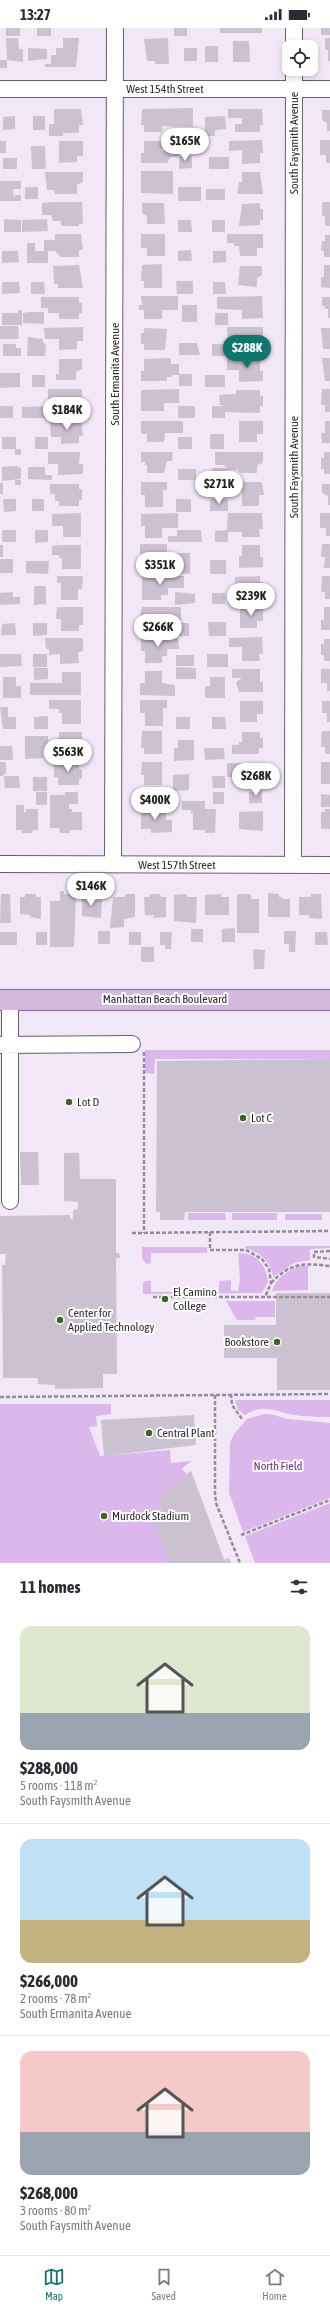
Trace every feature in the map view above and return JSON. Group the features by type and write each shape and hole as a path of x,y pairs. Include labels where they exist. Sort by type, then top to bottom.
{"main road":[{"name":"Manhattan Beach Boulevard","path":"5,1000 330,1000"}],"street":[{"name":"South Ermanita Avenue","path":"113,864 115,28"},
{"path":"294,28 294,40"},
{"name":"South Faysmith Avenue","path":"293,865 294,76"},
{"name":"West 154th Street","path":"0,89 330,89"},
{"name":"West 157th Street","path":"0,864 330,865"},
{"path":"5,1000 5,1166 10,1201"},
{"path":"5,1044 138,1047"}],"path":[{"path":"138,1047 144,1233"},
{"path":"132,1233 330,1231"},
{"path":"210,1232 210,1250 246,1250 256,1254 262,1259 268,1269 271,1284"},
{"path":"330,1251 314,1252 314,1258 330,1259"},
{"path":"265,1297 271,1284 283,1272 298,1264 309,1263 330,1266"},
{"path":"153,1297 330,1297"},
{"path":"231,1394 232,1405 242,1420"},
{"path":"0,1397 330,1394"},
{"path":"216,1395 216,1503 240,1563"},
{"path":"241,1535 330,1500"}],"green space":[{"path":"145,1050 330,1050 330,1059 155,1059 154,1074 145,1073"},
{"path":"188,1213 225,1213 226,1220 188,1220"},
{"path":"232,1213 277,1213 277,1220 232,1220"},
{"path":"285,1214 322,1214 322,1220 285,1220"},
{"path":"245,1246 330,1246 330,1248 310,1249 310,1260 294,1263 273,1277 270,1266 264,1258 256,1252 245,1248"},
{"path":"142,1247 207,1247 207,1253 151,1253 151,1263 147,1264 142,1259"},
{"path":"238,1253 255,1257 263,1265 268,1282 262,1293 143,1294 143,1283 145,1281 151,1281 151,1292 219,1292 219,1281 231,1280 231,1291 238,1291 240,1279"},
{"path":"300,1266 308,1266 308,1290 272,1291 279,1279 291,1270"},
{"path":"226,1301 275,1301 275,1317 256,1317 255,1320 237,1320"},
{"path":"235,1400 330,1400 330,1417 300,1416 268,1409 257,1410 245,1415 238,1410"},
{"name":"Murdock Stadium","path":"0,1404 111,1404 111,1414 96,1416 97,1426 89,1427 100,1456 170,1450 171,1463 191,1461 182,1469 187,1474 191,1471 224,1560 229,1558 231,1563 0,1563"},
{"name":"North Field","path":"264,1414 270,1414 288,1419 330,1423 330,1498 243,1532 229,1493 230,1443 234,1434 247,1419"},
{"path":"330,1503 330,1563 255,1563 245,1536"}],"building":[{"path":"6,28 20,28 20,36 6,36"},
{"path":"37,28 51,28 51,36 37,36"},
{"path":"174,28 187,28 187,36 174,36"},
{"path":"220,28 262,28 262,33 220,33"},
{"path":"321,28 330,28 330,35 321,35"},
{"path":"6,38 18,38 19,49 23,49 23,62 7,60"},
{"path":"63,38 79,38 76,67 45,67 45,64 51,64 51,55 56,55 56,48 63,48"},
{"path":"168,38 169,64 155,64 155,61 147,61 144,39"},
{"path":"325,38 330,38 330,61 328,61 328,50 325,50"},
{"path":"233,41 249,41 250,62 233,62"},
{"path":"205,46 218,46 218,62 205,62"},
{"path":"28,48 47,49 47,59 28,61"},
{"path":"184,48 197,48 197,61 184,61"},
{"path":"0,60 7,60 7,68 0,68"},
{"path":"193,108 193,127 162,126 162,132 144,132 144,125 141,125 142,109"},
{"path":"54,109 81,109 83,125 79,125 79,133 63,133 63,136 49,136 49,124 54,124"},
{"path":"228,109 262,109 263,125 260,125 260,132 235,132 235,124 242,124 242,118 228,118"},
{"path":"322,110 330,110 330,131 327,131 327,123 322,120"},
{"path":"15,116 15,129 3,130 3,117"},
{"path":"33,116 45,116 45,130 33,130"},
{"path":"225,116 226,129 215,130 215,136 205,136 205,117"},
{"path":"262,140 263,153 260,153 260,163 242,164 242,150 229,151 229,141"},
{"path":"320,140 330,140 330,163 326,163 326,155 320,155"},
{"path":"0,141 6,141 6,153 0,153"},
{"path":"59,141 83,141 83,156 77,156 77,162 59,163"},
{"path":"144,141 162,141 162,151 164,151 164,144 178,144 178,157 171,157 167,163 141,163 141,153 144,153"},
{"path":"31,146 45,146 46,169 32,169"},
{"path":"179,156 192,156 192,168 179,169"},
{"path":"209,157 229,157 229,169 209,169"},
{"path":"3,158 17,158 17,169 3,169"},
{"path":"141,171 173,171 173,194 141,193"},
{"path":"45,172 83,172 83,182 77,185 77,194 55,194 54,190 47,190"},
{"path":"242,172 260,172 263,194 237,194 239,182 242,182"},
{"path":"0,181 21,181 21,189 13,189 14,198 15,195 21,195 21,201 0,201"},
{"path":"25,187 38,187 38,199 25,199"},
{"path":"178,187 201,187 201,201 178,201"},
{"path":"206,189 225,189 225,200 206,200"},
{"path":"82,202 83,224 79,224 79,226 61,226 61,221 53,221 51,215 42,215 42,203"},
{"path":"322,202 330,202 330,226 325,226 325,216 322,216"},
{"path":"142,203 164,203 165,224 147,224 147,216 142,213"},
{"path":"260,203 260,209 263,209 263,220 260,220 260,225 239,226 242,204"},
{"path":"4,219 21,220 21,232 4,232"},
{"path":"47,219 48,231 22,232 22,220"},
{"path":"178,220 191,220 192,232 178,232"},
{"path":"212,220 225,220 225,232 212,232"},
{"path":"55,234 81,234 83,250 79,250 79,257 61,257 55,251 48,251 48,263 27,263 27,243 35,243 35,251 44,251 44,240 55,240"},
{"path":"141,234 165,234 165,256 147,256 147,248 141,248"},
{"path":"227,234 263,234 263,248 257,248 257,256 240,256 239,246 234,246 234,243 227,243"},
{"path":"325,235 330,235 330,257 324,257 324,251 321,251 322,241 325,241"},
{"path":"191,250 192,261 178,261 178,251"},
{"path":"2,251 18,251 19,262 2,263"},
{"path":"213,251 226,251 226,262 213,263"},
{"path":"162,264 162,288 144,288 144,281 141,281 142,265"},
{"path":"79,265 83,288 58,288 58,284 54,284 53,266"},
{"path":"324,265 330,265 330,288 321,287 321,277 324,277"},
{"path":"240,266 262,266 262,275 257,278 257,287 238,285"},
{"path":"176,281 193,281 193,294 177,294"},
{"path":"2,282 19,282 20,293 2,294"},
{"path":"31,282 44,282 45,294 31,294"},
{"path":"213,282 225,282 226,294 213,294"},
{"path":"141,296 178,296 178,310 162,310 162,319 144,319 144,310 139,310 139,305 142,305"},
{"path":"262,296 263,318 242,319 242,310 217,309 217,297"},
{"path":"41,297 79,297 79,303 82,303 82,313 79,313 79,319 59,319 59,313 48,313 48,308 41,308"},
{"path":"322,297 330,297 330,318 328,318 328,309 325,309 325,306 322,306"},
{"path":"182,305 197,305 197,322 182,322"},
{"path":"18,310 22,310 22,325 2,325 2,313 18,313"},
{"path":"44,312 44,324 23,323 23,313"},
{"path":"215,313 228,313 228,325 215,325"},
{"path":"0,326 18,326 19,339 0,339"},
{"path":"83,327 83,341 77,341 77,349 59,350 59,339 45,339 44,328"},
{"path":"227,327 263,327 263,343 259,343 259,350 242,350 242,345 228,345"},
{"path":"144,328 167,329 165,350 144,350 144,344 141,344 141,333 144,333"},
{"path":"321,328 330,328 330,349 323,349"},
{"path":"28,337 43,339 43,343 46,344 45,356 27,356"},
{"path":"179,343 197,343 200,355 179,355"},
{"path":"3,344 16,344 16,348 21,348 21,356 3,356"},
{"path":"212,344 228,344 228,356 212,356"},
{"path":"171,358 171,364 179,364 179,375 167,377 167,381 141,381 141,371 144,371 144,359"},
{"path":"322,358 330,358 330,381 325,381"},
{"path":"59,359 82,359 82,369 76,372 76,380 56,380 56,374 59,374"},
{"path":"227,359 260,359 260,371 263,371 263,381 239,382 239,370 227,370"},
{"path":"0,373 20,373 20,387 0,388"},
{"path":"179,374 192,374 192,386 179,386"},
{"path":"32,375 45,375 45,387 32,387"},
{"path":"205,375 225,375 225,387 205,387"},
{"path":"48,389 82,389 82,402 79,402 79,413 61,413 61,409 47,409 47,418 22,418 22,407 48,406"},
{"path":"179,389 179,403 164,403 164,411 141,411 141,390"},
{"path":"322,389 330,389 330,412 325,412 325,405 321,405"},
{"path":"236,390 260,390 260,396 263,396 263,406 260,406 260,413 225,412 225,418 212,418 212,406 228,406 220,405 219,395 236,394"},
{"path":"0,406 13,406 13,418 0,418"},
{"path":"178,406 195,406 195,418 178,418"},
{"path":"50,420 81,420 83,436 79,436 79,443 61,444 61,437 51,437"},
{"path":"141,421 183,421 183,433 165,433 164,442 147,442 147,434 141,434"},
{"path":"239,421 263,421 263,434 257,434 257,442 239,442"},
{"path":"325,421 330,421 330,443 322,443 321,433 325,433"},
{"path":"210,434 224,434 224,449 210,449"},
{"path":"2,437 16,437 16,449 21,449 21,455 15,455 15,449 2,449"},
{"path":"35,437 48,437 48,449 35,449"},
{"path":"178,437 192,437 192,449 178,449"},
{"path":"48,452 80,452 79,464 83,464 83,474 58,475 58,464 48,464"},
{"path":"141,452 173,452 172,461 167,461 164,473 147,473 147,465 145,465 145,462 141,462"},
{"path":"215,452 263,452 263,463 257,465 257,473 240,473 238,470 226,470 226,481 213,481 212,468 226,468 224,465 215,465"},
{"path":"324,452 330,452 330,474 324,474 324,469 321,469 321,458 324,458"},
{"path":"16,466 21,468 21,479 2,481 2,467"},
{"path":"28,467 45,467 45,475 52,475 52,480 28,479"},
{"path":"178,469 196,469 196,480 178,480"},
{"path":"15,480 21,480 21,485 15,485"},
{"path":"141,482 167,482 167,490 163,490 163,507 145,507 145,495 141,495"},
{"path":"239,482 262,482 264,495 259,495 259,506 242,506 242,491 239,491"},
{"path":"0,483 3,483 3,494 0,494"},
{"path":"50,484 79,484 79,489 82,489 82,500 79,500 79,506 59,506 59,501 55,501 55,494 50,494"},
{"path":"322,484 330,484 330,505 328,505 328,496 322,493"},
{"path":"3,499 16,499 16,511 4,512"},
{"path":"32,499 44,499 44,511 32,511"},
{"path":"176,499 191,499 191,512 176,512"},
{"path":"210,499 228,499 228,511 210,511"},
{"path":"81,513 81,537 63,537 63,526 52,526 52,514"},
{"path":"178,513 178,528 162,528 162,538 145,538 145,526 141,526 141,514"},
{"path":"228,513 262,513 263,529 259,529 260,537 242,537 242,532 228,532 228,542 215,542 215,531 227,530"},
{"path":"320,513 330,513 330,536 326,536 326,528 320,528"},
{"path":"2,530 16,530 16,542 2,542"},
{"path":"35,530 48,530 48,542 35,543"},
{"path":"177,530 201,530 202,542 168,542 168,536 177,536"},
{"path":"140,544 167,544 167,552 163,552 163,570 145,570 145,558 140,558"},
{"path":"322,544 330,544 330,568 324,568 325,557 321,557"},
{"path":"0,545 3,545 3,557 0,557"},
{"path":"81,545 81,569 62,569 62,558 59,558 59,555 52,555 52,546"},
{"path":"242,545 260,545 260,557 263,557 263,567 239,568 239,556 242,556"},
{"path":"177,553 190,553 190,574 177,573"},
{"path":"0,559 13,559 13,573 0,573"},
{"path":"210,560 226,560 226,574 210,574"},
{"path":"26,561 49,561 48,574 26,573"},
{"path":"57,576 83,576 82,589 78,589 78,600 61,600 61,583 57,583"},
{"path":"142,576 184,576 184,588 168,588 168,595 161,595 161,600 142,600"},
{"path":"260,576 260,582 263,582 263,593 260,593 260,598 239,599 235,594 235,577"},
{"path":"322,576 330,576 330,599 325,599 325,592 321,592"},
{"path":"34,586 46,586 46,604 34,605"},
{"path":"13,592 13,597 20,597 20,604 0,605 0,593"},
{"path":"175,592 195,594 195,603 175,605"},
{"path":"212,593 225,593 225,604 212,604"},
{"path":"57,607 83,607 83,625 79,625 79,631 61,631 61,619 56,619"},
{"path":"142,607 181,607 181,620 172,620 172,625 164,625 164,619 161,619 161,631 143,631 140,616"},
{"path":"240,607 263,607 263,621 257,621 257,628 240,628"},
{"path":"324,607 330,607 330,630 321,630 321,620 324,620"},
{"path":"208,622 226,622 226,636 209,636"},
{"path":"15,623 16,635 1,635 2,624"},
{"path":"33,623 47,623 47,635 33,636"},
{"path":"175,623 189,623 189,636 175,636"},
{"path":"262,637 263,654 259,654 260,661 242,661 242,647 229,647 229,638"},
{"path":"45,638 83,638 83,651 78,652 79,663 60,664 60,654 49,655 49,649 46,649"},
{"path":"141,638 178,638 179,649 167,649 167,656 162,656 162,663 145,663 145,651 141,651"},
{"path":"324,639 330,639 330,661 324,661 324,655 321,655 321,644 324,644"},
{"path":"0,654 21,654 22,666 0,667"},
{"path":"33,654 47,654 47,667 33,667"},
{"path":"207,654 228,654 228,667 207,667"},
{"path":"176,655 194,655 194,666 176,666"},
{"path":"176,667 196,668 196,679 176,679"},
{"path":"34,668 48,668 48,679 34,680"},
{"path":"232,669 260,669 260,682 263,682 263,692 239,692 236,682 242,678 232,678"},
{"path":"321,669 330,669 330,691 327,691 327,683 321,683"},
{"path":"145,671 162,671 162,683 175,685 175,696 140,695 140,683 145,683"},
{"path":"62,672 81,672 81,695 30,695 30,683 62,683"},
{"path":"3,677 16,677 16,686 21,686 21,698 3,698"},
{"path":"210,677 225,677 225,698 205,698 205,686 210,686"},
{"path":"49,700 81,700 81,724 62,724 62,713 59,713 59,709 49,709"},
{"path":"140,700 167,700 167,708 163,708 163,726 145,726 145,713 140,713"},
{"path":"240,701 263,701 263,714 257,714 257,722 240,722"},
{"path":"322,701 330,701 330,722 327,722 327,713 322,713"},
{"path":"0,707 8,707 8,717 16,717 16,729 3,729"},
{"path":"48,716 48,729 34,729 34,717"},
{"path":"176,717 190,717 190,729 176,729"},
{"path":"212,717 225,717 226,729 212,729"},
{"path":"142,731 162,731 162,754 144,754 144,748 141,748"},
{"path":"322,731 330,731 330,754 325,754 325,747 321,747"},
{"path":"59,732 82,732 82,742 76,745 76,753 53,752 53,749 43,749 43,758 25,759 25,736 48,736 48,741 59,741"},
{"path":"242,732 260,732 260,738 263,738 263,748 259,748 259,754 232,754 232,745 239,745 239,742 242,742"},
{"path":"178,740 194,740 194,760 174,761 174,748 178,748"},
{"path":"0,746 12,746 13,760 0,760"},
{"path":"204,748 224,748 225,759 205,760"},
{"path":"0,762 6,762 6,774 3,774 3,776 0,776"},
{"path":"54,762 79,763 79,769 82,769 82,779 79,779 79,785 58,785 58,777 54,777"},
{"path":"142,762 162,762 162,785 144,785 144,775 141,775"},
{"path":"321,762 330,762 330,784 321,784"},
{"path":"227,763 262,763 262,773 257,776 257,784 240,784 240,777 227,777"},
{"path":"189,774 189,790 173,791 173,775"},
{"path":"4,776 19,776 20,788 5,788"},
{"path":"212,776 225,776 225,788 213,788"},
{"path":"33,777 47,777 47,791 33,791"},
{"path":"262,791 262,803 249,803 249,792"},
{"path":"36,792 47,792 47,805 36,805"},
{"path":"65,792 78,792 78,804 69,804 69,809 72,809 72,812 82,812 82,830 70,830 70,833 60,833 59,828 50,828 50,795 65,795"},
{"path":"213,792 224,792 224,804 213,804"},
{"path":"321,794 330,795 330,807 321,807"},
{"path":"141,795 154,795 154,806 141,806"},
{"path":"182,801 205,801 205,809 216,809 215,833 205,833 205,830 193,830 193,813 191,813 191,810 182,810"},
{"path":"16,805 24,805 24,812 26,812 26,809 38,809 38,830 33,830 32,833 22,833 22,830 16,830"},
{"path":"141,808 153,808 153,812 166,812 166,820 172,820 172,832 151,833 151,829 141,829"},
{"path":"325,809 330,809 330,829 321,829 321,812 325,812"},
{"path":"263,811 263,831 239,829 239,812"},
{"path":"60,891 64,891 64,894 76,894 74,947 50,947 50,901 60,901"},
{"path":"268,893 279,894 279,897 282,897 282,899 290,899 290,917 268,917"},
{"path":"1,894 10,894 11,923 0,923"},
{"path":"25,894 36,894 36,897 41,897 41,919 30,917 30,915 20,914 20,897 25,897"},
{"path":"82,894 91,894 95,900 102,900 101,918 82,916"},
{"path":"125,894 135,894 135,917 124,919 124,927 110,928 113,897 125,897"},
{"path":"150,894 160,894 161,897 166,897 166,917 154,918 154,915 145,915 144,897 150,897"},
{"path":"187,894 187,897 197,897 196,923 174,921 174,895"},
{"path":"221,894 221,897 229,897 229,915 205,915 205,895"},
{"path":"237,894 251,894 251,899 259,899 259,933 237,933"},
{"path":"311,894 321,894 322,919 309,918 309,915 299,915 299,897 311,897"},
{"path":"235,928 235,942 222,942 222,929"},
{"path":"191,929 203,929 203,942 191,942"},
{"path":"98,931 110,931 110,944 98,944"},
{"path":"284,931 296,931 295,952 289,952 289,944 284,944"},
{"path":"0,932 17,932 17,945 0,945"},
{"path":"36,932 47,932 47,945 36,945"},
{"path":"129,932 141,932 141,945 129,945"},
{"path":"160,932 172,932 171,949 165,949 165,945 160,945"},
{"path":"315,932 327,932 328,945 315,945"},
{"path":"141,947 154,947 154,962 141,962"},
{"path":"253,949 265,950 264,969 254,969"},
{"name":"Lot C","path":"330,1059 330,1212 185,1212 184,1220 160,1220 160,1212 156,1212 157,1061"},
{"path":"20,1152 38,1152 39,1185 21,1185"},
{"name":"Center for Applied Technology","path":"64,1153 79,1153 80,1179 116,1179 116,1253 119,1253 120,1258 116,1258 117,1374 103,1374 103,1388 55,1389 55,1385 38,1384 38,1378 3,1378 2,1265 5,1265 6,1254 0,1254 0,1216 70,1215 70,1219 73,1219 73,1210 78,1209 78,1202 64,1201"},
{"name":"Bookstore","path":"276,1293 330,1293 330,1390 277,1390 277,1358 224,1358 224,1325 276,1325"},
{"name":"Central Plant","path":"194,1415 196,1445 104,1456 101,1420"},
{"path":"191,1471 224,1560 229,1558 231,1563 169,1563 155,1525 166,1521 158,1498"}],"place":[{"name":"Lot D","path":"69,1102"},
{"name":"Lot C","path":"243,1118"},
{"name":"El Camino College","path":"165,1299"},
{"name":"Center for Applied Technology","path":"60,1320"},
{"name":"Bookstore","path":"277,1342"},
{"name":"Central Plant","path":"149,1433"},
{"name":"Murdock Stadium","path":"104,1516"}]}
